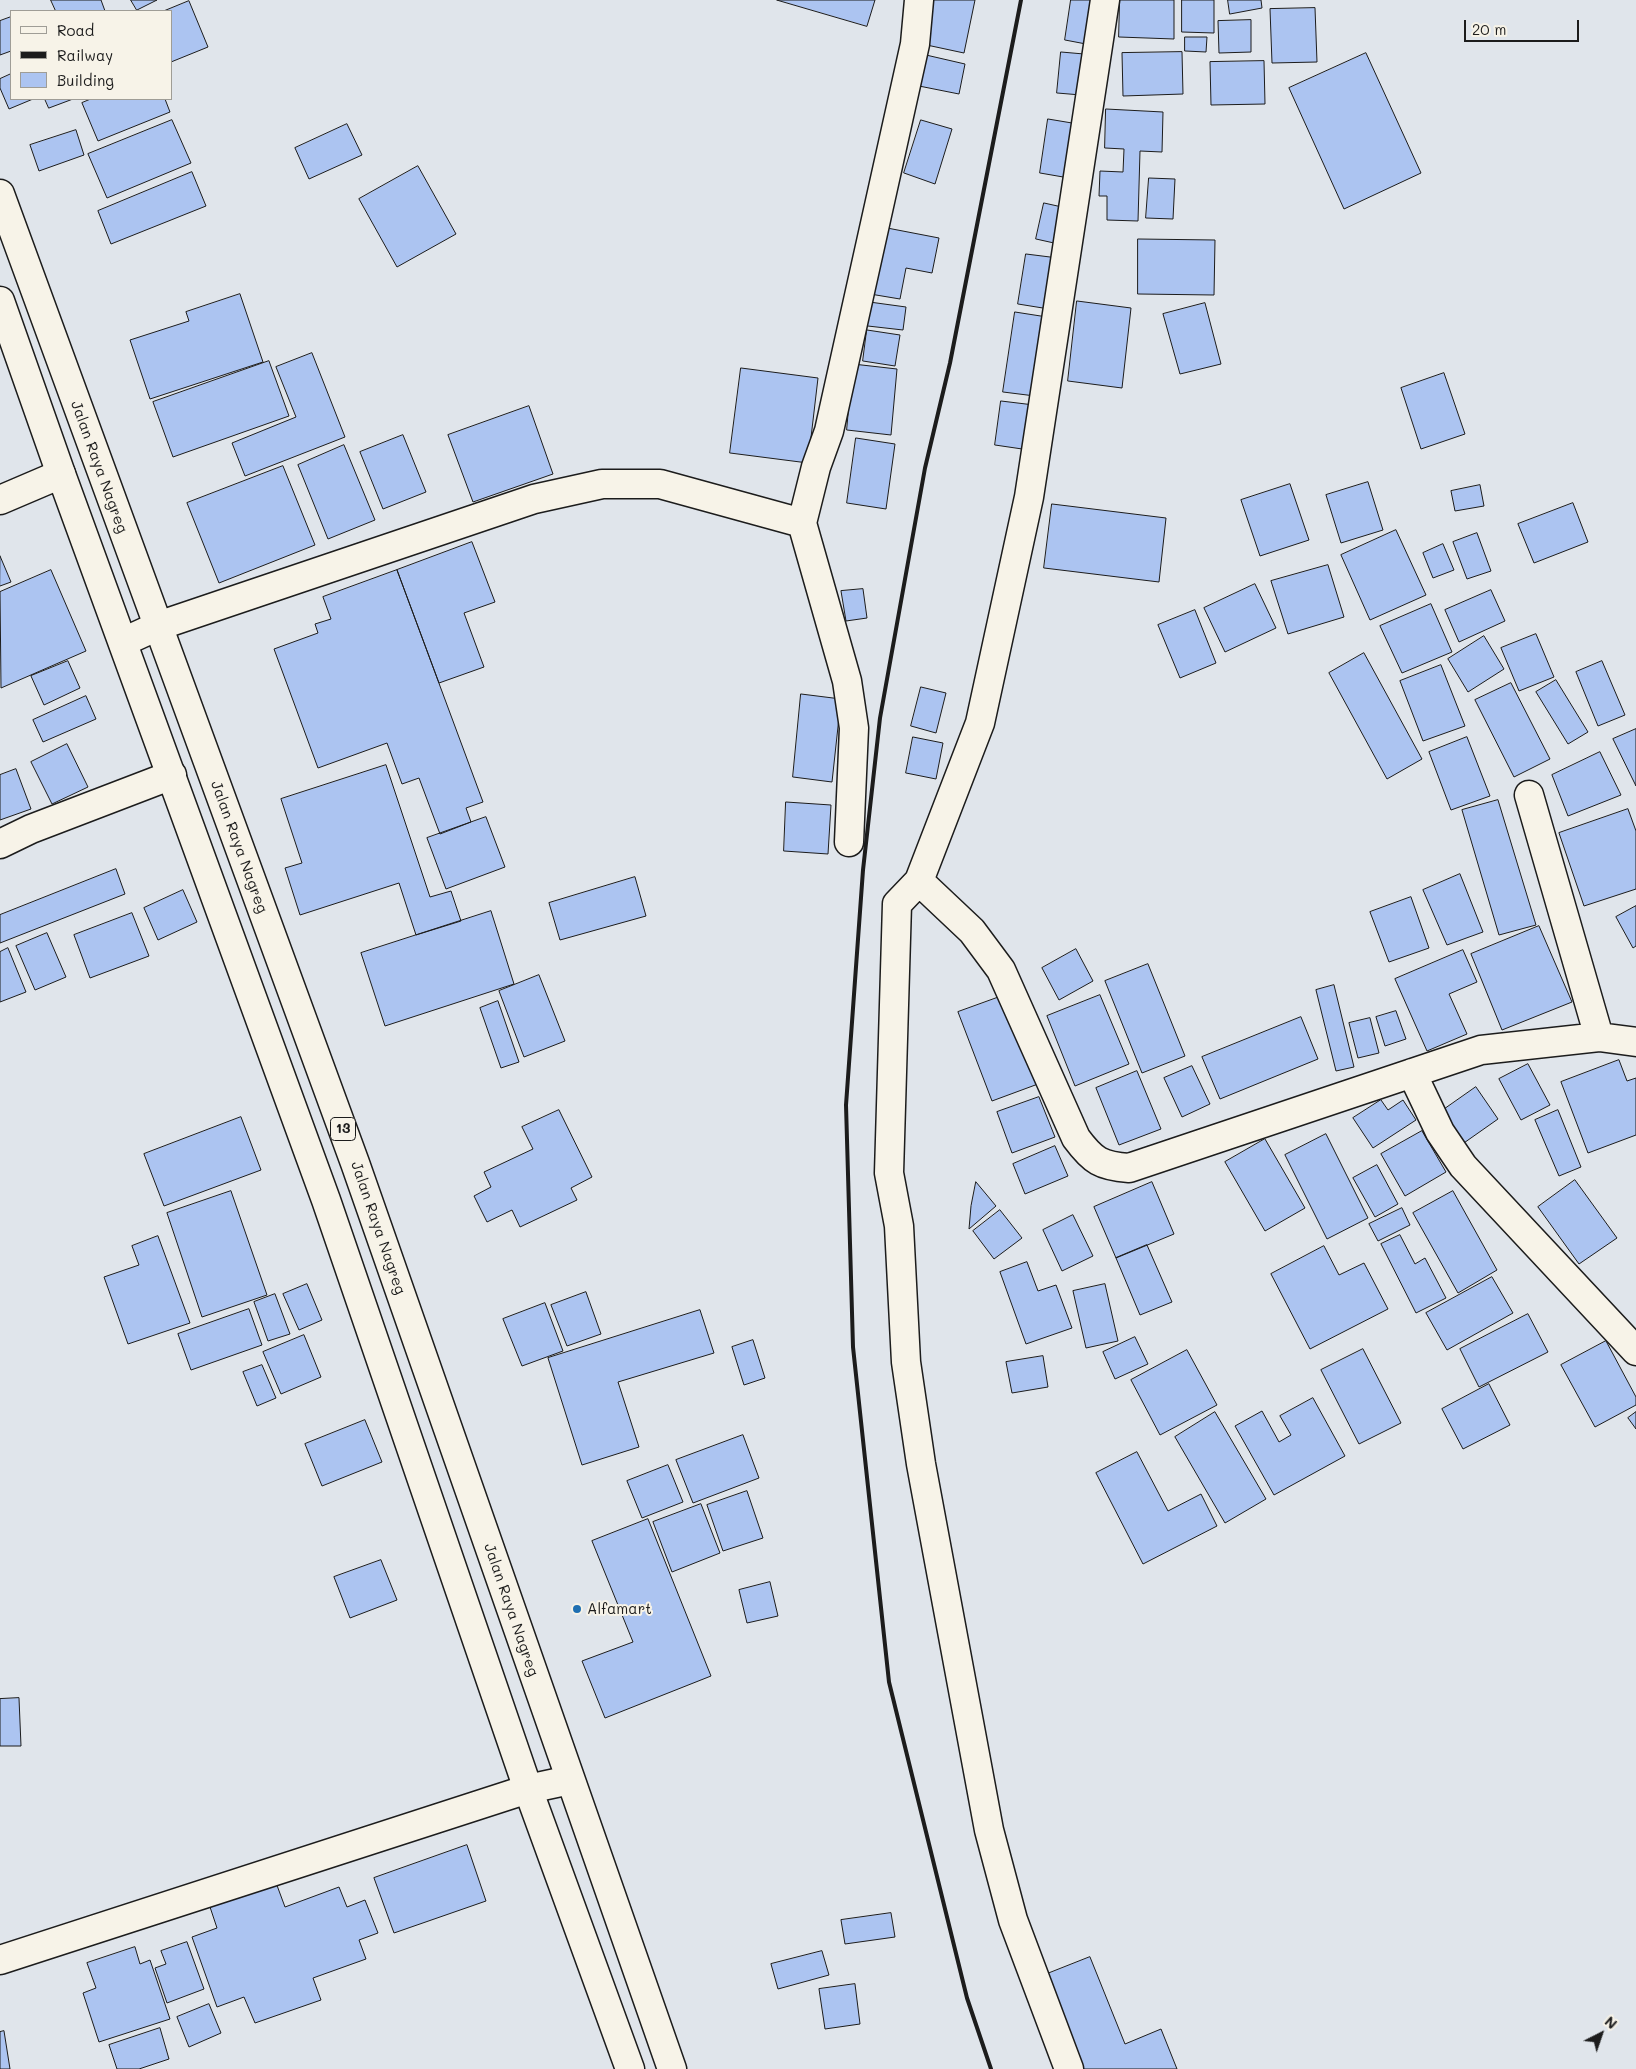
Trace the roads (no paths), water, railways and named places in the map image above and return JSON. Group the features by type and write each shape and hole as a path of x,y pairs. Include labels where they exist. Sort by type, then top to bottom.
{"main road":[{"path":"849,842 854,728 844,672 802,523 816,467 829,431 915,44 919,0"},
{"path":"1069,2069 1013,1920 989,1830 921,1464 906,1362 899,1226 889,1173 897,904 919,881 980,723 1027,507 1105,0"},
{"name":"Jalan Raya Nagreg","path":"0,194 355,1163 672,2069"},
{"path":"0,302 323,1191 528,1789 630,2069"},
{"path":"0,500 61,474"},
{"path":"123,642 158,626 534,499 602,484 660,484 802,523"},
{"path":"0,844 31,829 172,775"},
{"path":"1528,795 1600,1037"},
{"path":"919,881 972,931 1001,970 1076,1138 1084,1150 1108,1166 1129,1168 1481,1050 1600,1037 1636,1042"},
{"path":"1412,1073 1440,1132 1463,1166 1636,1351"},
{"path":"0,1960 528,1789 570,1780"}],"railway":[{"path":"991,2069 967,1998 889,1682 853,1347 846,1105 863,870 880,718 925,468 950,363 1021,0"}],"place":[{"name":"Alfamart","path":"577,1609"}]}
